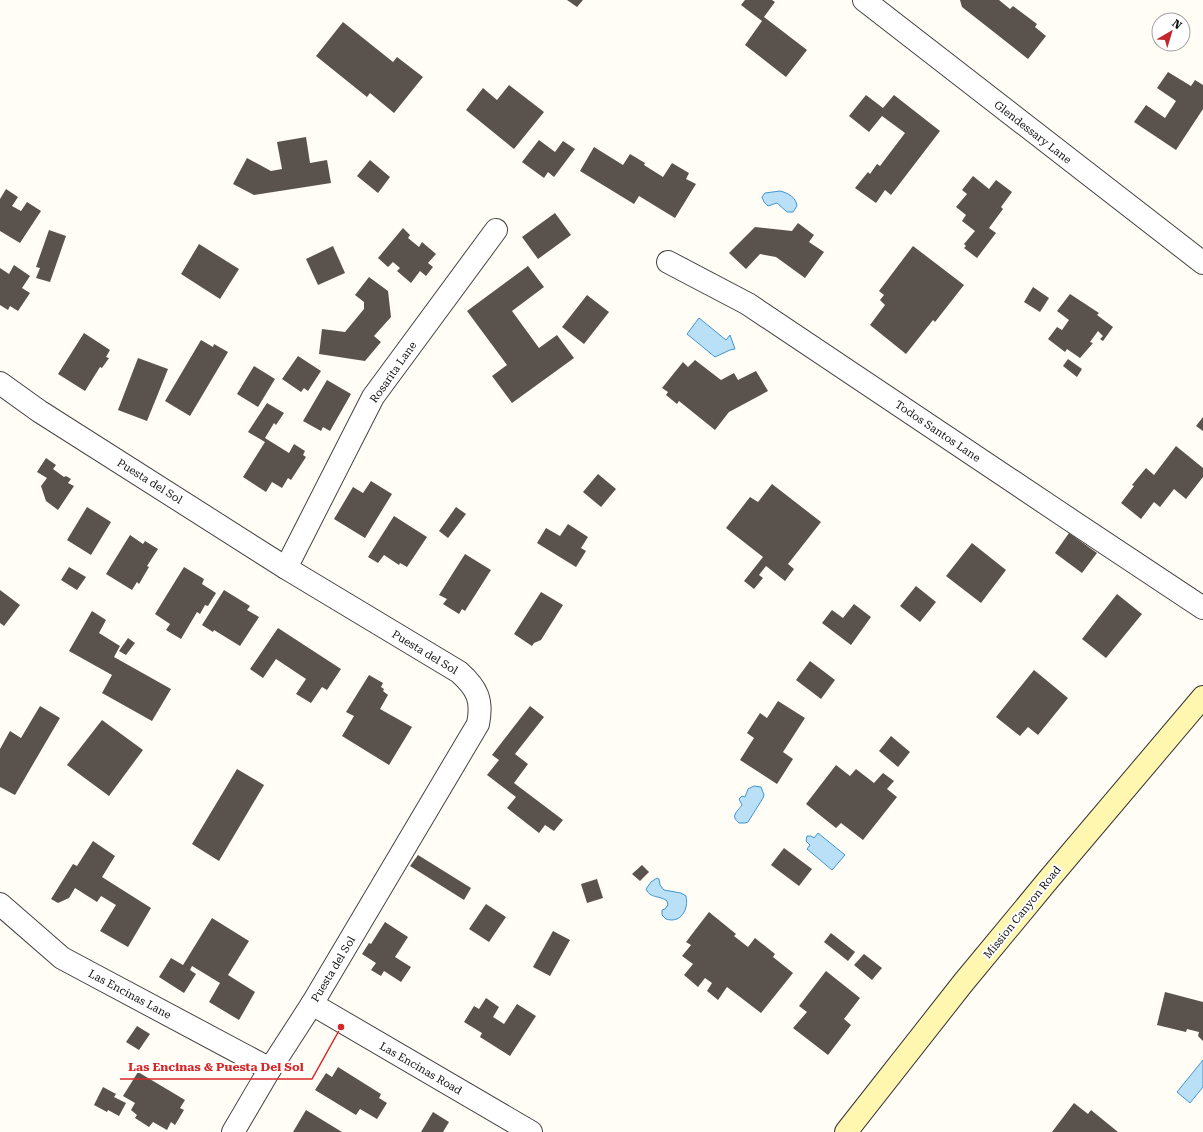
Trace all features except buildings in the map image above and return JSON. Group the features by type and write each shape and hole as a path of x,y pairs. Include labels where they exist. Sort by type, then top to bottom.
{"street":[{"name":"Glendessary Lane","path":"864,0 1203,263"},
{"name":"Rosarita Lane","path":"286,568 373,397 496,230"},
{"name":"Todos Santos Lane","path":"668,262 748,304 1203,608"},
{"name":"Puesta del Sol","path":"0,383 39,411 286,568 459,672 475,689 479,701 480,712 478,724 312,1004 270,1069 233,1132"},
{"name":"Mission Canyon Road","path":"846,1132 963,983 1203,697"},
{"name":"Las Encinas Lane","path":"0,904 62,958 270,1069"},
{"name":"Las Encinas Road","path":"312,1004 531,1132"}],"water":[{"path":"780,191 789,194 795,200 797,206 793,212 787,212 777,203 768,206 764,202 762,197 765,193"},
{"path":"699,318 726,340 730,335 735,349 715,357 687,334"},
{"path":"754,786 761,787 764,795 763,798 748,822 739,823 736,821 735,814 742,805 739,799 742,796 745,797 748,789"},
{"path":"818,833 845,855 832,870 807,849 810,845 806,841 807,836 814,838"},
{"path":"657,878 659,879 660,885 664,890 681,893 686,896 687,901 685,910 680,917 671,920 666,919 662,915 662,910 668,905 667,901 653,896 646,889 651,882"},
{"path":"1203,1060 1203,1087 1190,1103 1177,1092"}],"place":[{"name":"Las Encinas & Puesta Del Sol","path":"341,1027"}]}
